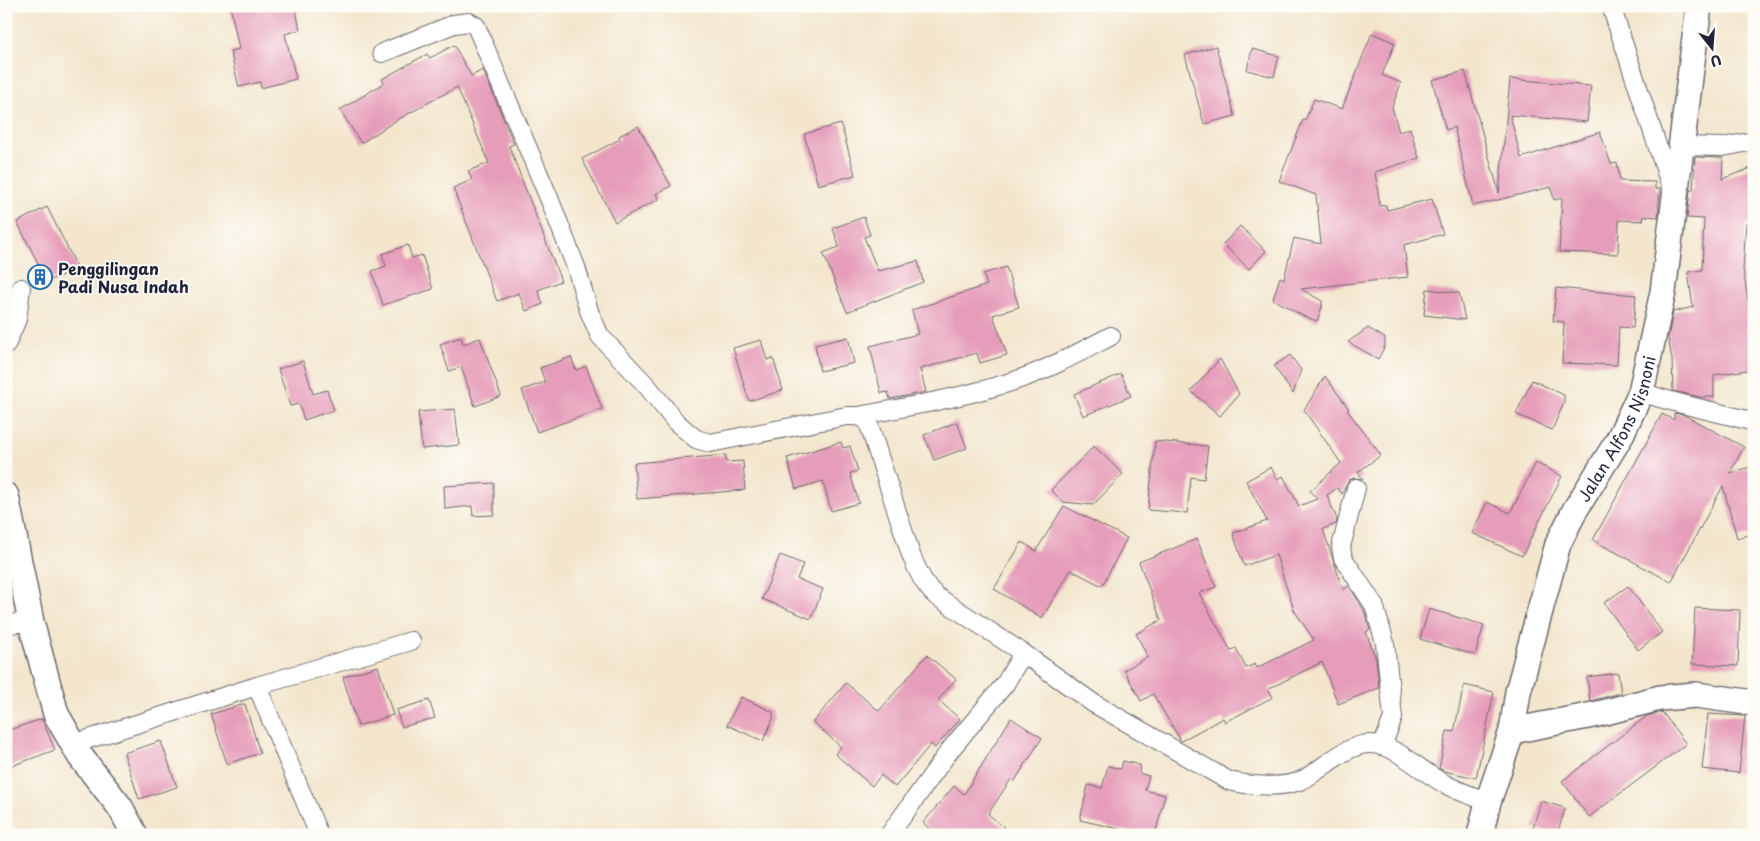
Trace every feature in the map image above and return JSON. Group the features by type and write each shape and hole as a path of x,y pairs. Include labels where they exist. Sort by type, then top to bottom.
{"main road":[{"name":"Jalan Alfons Nisnoni","path":"1480,835 1488,802 1512,731 1518,692 1558,544 1575,510 1619,439 1641,392 1663,292 1699,6"},
{"path":"6,496 31,622 56,714 85,763 120,807 135,835"},
{"path":"1512,731 1598,714 1660,698 1696,694 1754,703"}],"street":[{"path":"1611,6 1675,201"},
{"path":"382,53 454,24 469,22 476,26 576,267 589,311 600,336 647,386 676,422 696,440 710,443 718,442 952,397 1017,380 1066,359 1111,336"},
{"path":"1682,146 1723,147 1754,141"},
{"path":"6,345 17,319 21,288"},
{"path":"1641,392 1669,402 1716,411 1754,422"},
{"path":"859,416 866,418 868,422 911,555 919,575 928,589 1093,703 1229,781 1252,785 1292,784 1304,779 1355,747 1370,744 1397,752 1445,784 1488,802"},
{"path":"1356,488 1341,546 1343,558 1374,605 1385,643 1394,718 1382,746"},
{"path":"6,624 31,622"},
{"path":"73,744 257,686 411,641"},
{"path":"889,835 950,750 1005,684 1023,653"},
{"path":"257,686 319,835"}],"building":[{"path":"230,6 295,6 300,30 285,34 296,79 261,88 260,82 239,87 230,51 239,49"},
{"path":"1372,33 1395,43 1382,75 1401,83 1392,107 1399,132 1410,128 1419,158 1375,172 1380,206 1386,205 1387,210 1432,199 1443,234 1404,245 1408,277 1301,289 1322,301 1317,321 1303,316 1273,299 1280,277 1284,279 1294,238 1321,244 1316,195 1279,181 1303,120 1305,121 1314,99 1342,109"},
{"path":"454,45 471,76 483,70 514,144 509,146 561,281 538,290 543,304 526,311 519,293 497,301 453,188 472,180 468,171 489,163 457,87 397,120 361,143 340,110 384,83 382,79 427,54 430,58"},
{"path":"1216,46 1235,116 1204,124 1185,55"},
{"path":"1252,49 1279,56 1274,77 1247,70"},
{"path":"1465,71 1499,193 1510,79 1591,86 1587,122 1510,115 1521,158 1600,132 1611,164 1617,163 1620,181 1655,182 1655,189 1660,189 1658,217 1644,216 1643,221 1619,220 1618,254 1559,252 1562,198 1554,200 1551,187 1473,206 1454,127 1446,130 1432,80"},
{"path":"841,124 855,175 818,185 804,134"},
{"path":"638,126 671,186 656,194 659,199 615,222 582,159 620,139 619,136"},
{"path":"1695,157 1723,158 1722,179 1754,167 1754,221 1746,223 1743,270 1754,337 1754,369 1714,375 1714,397 1700,397 1673,391 1672,359 1668,338 1673,312 1693,307 1688,272 1702,270 1704,219 1687,218 1690,190 1693,190"},
{"path":"47,207 78,269 47,281 17,222"},
{"path":"864,217 870,235 864,237 878,271 918,261 923,282 847,312 823,253 839,247 833,228"},
{"path":"1240,226 1266,251 1249,269 1223,244"},
{"path":"408,245 412,258 422,255 433,289 383,305 372,271 386,266 382,254"},
{"path":"1006,267 1019,307 993,315 1007,355 980,363 977,353 920,369 926,392 890,399 888,392 881,393 870,346 918,334 912,310 987,285 983,274"},
{"path":"1556,288 1636,295 1633,328 1619,327 1617,365 1562,363 1564,322 1553,321"},
{"path":"1427,289 1459,293 1465,320 1424,315"},
{"path":"1368,328 1385,338 1385,346 1378,359 1348,342"},
{"path":"461,337 463,344 480,338 501,396 475,406 461,367 449,371 440,344"},
{"path":"848,337 854,363 820,371 815,345"},
{"path":"761,340 767,360 773,358 783,390 749,401 733,348"},
{"path":"1290,355 1301,370 1293,394 1274,366"},
{"path":"571,357 576,370 586,366 602,409 537,432 522,390 545,382 540,368"},
{"path":"1220,359 1239,394 1220,416 1191,391"},
{"path":"303,361 313,394 327,390 334,410 304,420 299,404 290,406 278,369"},
{"path":"1121,374 1131,396 1083,416 1074,394"},
{"path":"1325,376 1349,409 1347,410 1381,455 1358,472 1363,479 1354,478 1349,480 1342,494 1337,488 1327,495 1337,519 1336,524 1323,529 1343,590 1349,586 1364,610 1370,630 1366,632 1376,659 1379,688 1338,704 1322,662 1268,689 1273,697 1225,722 1223,718 1181,741 1153,694 1141,701 1124,670 1148,657 1136,634 1161,620 1139,562 1197,539 1216,587 1199,593 1231,651 1236,648 1246,668 1255,664 1257,668 1314,640 1294,610 1276,555 1244,566 1233,533 1267,521 1246,481 1271,467 1277,479 1283,476 1299,506 1317,499 1310,491 1341,463 1304,410"},
{"path":"1532,380 1564,395 1564,403 1552,430 1516,414"},
{"path":"455,409 459,445 422,449 418,412"},
{"path":"1674,413 1684,415 1744,447 1730,473 1754,466 1754,533 1737,538 1723,486 1671,582 1593,540 1662,414 1674,420"},
{"path":"957,422 967,448 934,460 924,435"},
{"path":"1155,441 1208,446 1204,479 1191,477 1187,513 1148,510"},
{"path":"841,442 843,448 850,446 858,471 850,473 859,503 831,511 823,481 796,489 787,458"},
{"path":"1094,446 1123,474 1093,505 1063,502 1051,490"},
{"path":"726,455 726,462 743,461 745,490 637,499 634,463"},
{"path":"1536,463 1562,476 1522,556 1472,533 1487,502 1510,513"},
{"path":"494,483 494,515 473,516 472,506 445,509 444,486"},
{"path":"1064,506 1127,538 1102,586 1071,570 1042,618 994,589 1022,542 1036,551"},
{"path":"780,555 803,564 797,579 823,589 811,619 762,599"},
{"path":"1628,586 1662,632 1638,650 1604,603"},
{"path":"1695,608 1740,610 1738,666 1692,664"},
{"path":"1429,609 1484,625 1475,655 1420,639"},
{"path":"927,655 956,679 938,700 960,719 935,748 931,744 895,787 881,775 872,786 835,754 841,747 813,722 846,683 879,711"},
{"path":"378,666 393,715 358,726 343,677"},
{"path":"1618,673 1621,693 1590,701 1587,677"},
{"path":"1464,685 1494,692 1476,778 1444,771 1439,768 1447,731 1454,732"},
{"path":"741,697 773,712 773,719 763,741 727,725"},
{"path":"429,700 435,718 402,727 396,710"},
{"path":"245,704 260,753 227,764 211,714"},
{"path":"1662,712 1686,744 1589,817 1562,781 1647,716"},
{"path":"1708,714 1745,716 1739,773 1702,769"},
{"path":"1011,718 1042,738 1014,782 1011,779 988,814 1013,835 937,835 923,823 954,786 964,794"},
{"path":"42,719 55,750 6,768 6,731"},
{"path":"161,741 177,787 139,799 124,753"},
{"path":"1123,761 1140,765 1139,773 1149,776 1145,790 1165,795 1155,835 1145,835 1080,820 1088,785 1102,788 1108,766 1121,769"},
{"path":"1541,801 1565,808 1557,835 1533,828"}],"place":[{"name":"Penggilingan Padi Nusa Indah","path":"40,277"}]}
